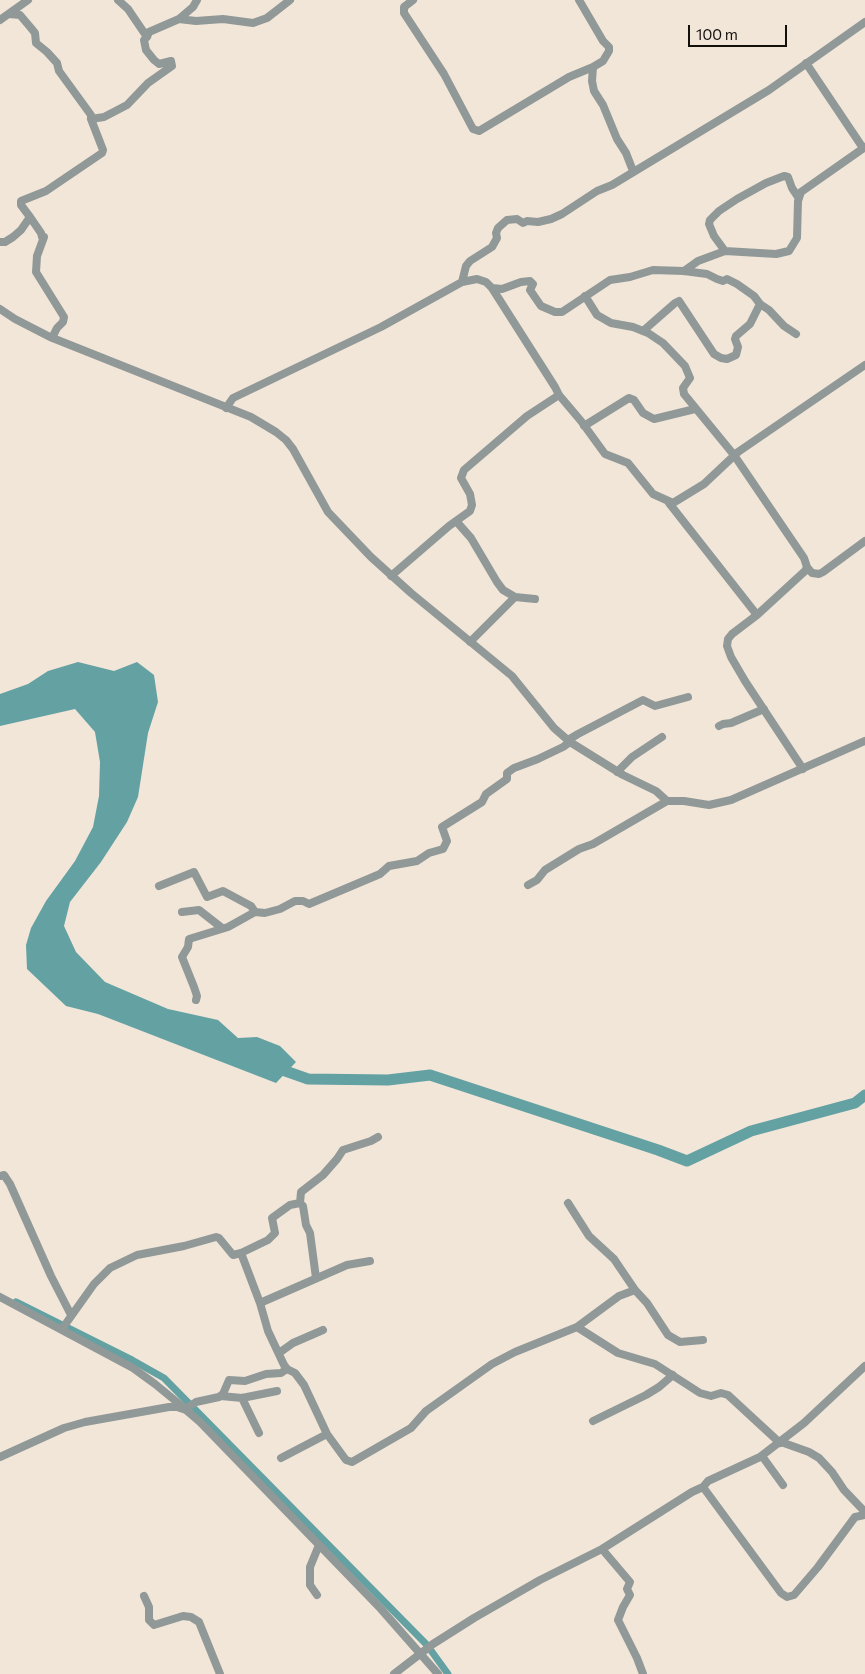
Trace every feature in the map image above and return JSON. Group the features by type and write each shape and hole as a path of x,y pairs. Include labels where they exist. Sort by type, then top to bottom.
{"street":[{"path":"0,20 28,0"},
{"path":"118,0 132,13 147,38"},
{"path":"91,119 104,117 127,105 148,82 172,66 171,61 159,64 154,60 144,40 149,32 179,18 193,7 197,0"},
{"path":"179,18 196,21 223,19 253,23 267,18 290,0"},
{"path":"414,0 404,7 404,13 444,74 470,125 476,130 482,130 530,99 603,60 609,51 609,47 603,41 579,0"},
{"path":"9,14 20,15 35,33 36,43 48,52 57,63 59,71 91,115 103,150 46,192 21,201 42,237 44,237 37,256 36,272 64,317 63,322 53,334"},
{"path":"462,282 466,266 470,261 492,247 498,238 496,233 498,228 507,220 517,219 523,223 552,219 769,90 865,22"},
{"path":"798,197 804,190 864,147 806,63"},
{"path":"593,67 592,81 594,91 603,105 633,172"},
{"path":"684,271 707,257 725,251 776,254 789,251 797,238 798,197 788,177 784,176 766,183 737,198 710,220 709,224 714,236 725,251"},
{"path":"0,242 5,242 21,230 30,217"},
{"path":"492,288 502,289 521,282 530,281 533,284 530,290 541,306 559,313 565,312 584,296 610,280 630,277 653,270 707,274 716,280 723,281 727,279 754,296 784,326 796,334"},
{"path":"227,404 381,327 462,282 477,279 486,282 492,288 559,395 605,454 632,466 653,494 658,495 669,503 757,615"},
{"path":"584,296 594,311 602,318 643,331 663,343 688,370 690,378 683,391 695,409 734,455 802,555 812,573 823,572 865,541"},
{"path":"643,331 679,301 714,354 727,359 736,355 738,347 735,339 736,336 750,324 760,304"},
{"path":"0,309 15,319 227,404 265,424 286,440 293,449 328,512 345,531 516,680 543,715 570,739 656,791 667,802"},
{"path":"669,503 678,501 704,484 734,455 865,365"},
{"path":"394,573 470,511 472,505 470,494 461,478 464,470 527,416 559,395"},
{"path":"584,426 629,398 634,400 643,413 654,419 695,409"},
{"path":"456,521 475,544 500,587 515,597 535,599"},
{"path":"802,765 731,657 727,646 728,639 732,634 757,615 805,571 807,567"},
{"path":"472,640 515,597"},
{"path":"196,1000 197,996 194,987 182,958 188,947 189,939 209,934 243,920 256,912 265,913 280,909 295,901 303,900 309,904 380,874 389,866 417,861 443,849 447,841 442,827 482,802 486,794 507,779 507,773 514,768 563,747 570,739 643,700 655,706 688,697"},
{"path":"719,726 731,723 764,708"},
{"path":"619,769 662,737"},
{"path":"528,885 537,880 545,870 667,802 684,801 709,805 738,798 802,765 865,741"},
{"path":"159,886 194,872 207,898 224,891 251,906 256,912"},
{"path":"182,912 198,910 222,928"},
{"path":"316,1278 310,1234 306,1225 303,1206 300,1203 301,1192 323,1175 343,1150 378,1137"},
{"path":"0,1176 4,1175 10,1184 70,1317"},
{"path":"62,1328 94,1284 107,1270 138,1255 184,1246 216,1237 221,1239 233,1255 241,1253 264,1242 275,1233 272,1218 290,1205 300,1203"},
{"path":"568,1203 589,1236 614,1259 671,1337 685,1343 703,1340"},
{"path":"241,1253 260,1303 268,1331 284,1365 295,1373 304,1385 327,1434 346,1460 352,1462 411,1428 426,1411 492,1364 515,1352 577,1328 619,1296 635,1290"},
{"path":"260,1303 347,1265 370,1261"},
{"path":"0,1297 62,1328 133,1368 188,1408 422,1652 438,1674"},
{"path":"577,1328 618,1353 649,1362 706,1396 721,1393 728,1395 781,1442 814,1454 819,1458 865,1513 855,1517 818,1567 794,1595 787,1597 781,1593 704,1488"},
{"path":"279,1353 293,1343 323,1330"},
{"path":"394,1674 433,1644 474,1618 540,1580 602,1549 692,1492 704,1488 713,1479 762,1456 804,1423 865,1366"},
{"path":"0,1457 64,1428 85,1422 169,1407 188,1408 221,1396 229,1380 245,1381 266,1374 282,1373 287,1369"},
{"path":"592,1421 646,1394 673,1375"},
{"path":"221,1396 242,1398 278,1391"},
{"path":"242,1398 259,1433"},
{"path":"281,1458 327,1434"},
{"path":"762,1456 783,1485"},
{"path":"317,1595 310,1585 310,1567 319,1544"},
{"path":"602,1549 630,1582 627,1589 630,1595 618,1620 643,1674"},
{"path":"144,1596 149,1606 150,1620 154,1625 187,1616 199,1622 220,1674"}],"water":[{"path":"78,662 114,671 137,662 154,675 158,702 148,733 138,797 127,822 101,862 70,902 64,926 76,952 105,982 168,1009 218,1020 238,1038 257,1037 280,1046 296,1062 276,1083 98,1014 66,1006 27,969 26,945 31,928 46,901 75,861 93,827 99,796 100,762 95,732 75,709 0,726 0,694 28,684 48,671"}],"waterway":[{"path":"274,1067 308,1079 388,1080 430,1075 687,1161 751,1131 855,1103 865,1095"},
{"path":"16,1302 164,1378 427,1645 448,1674"}]}
